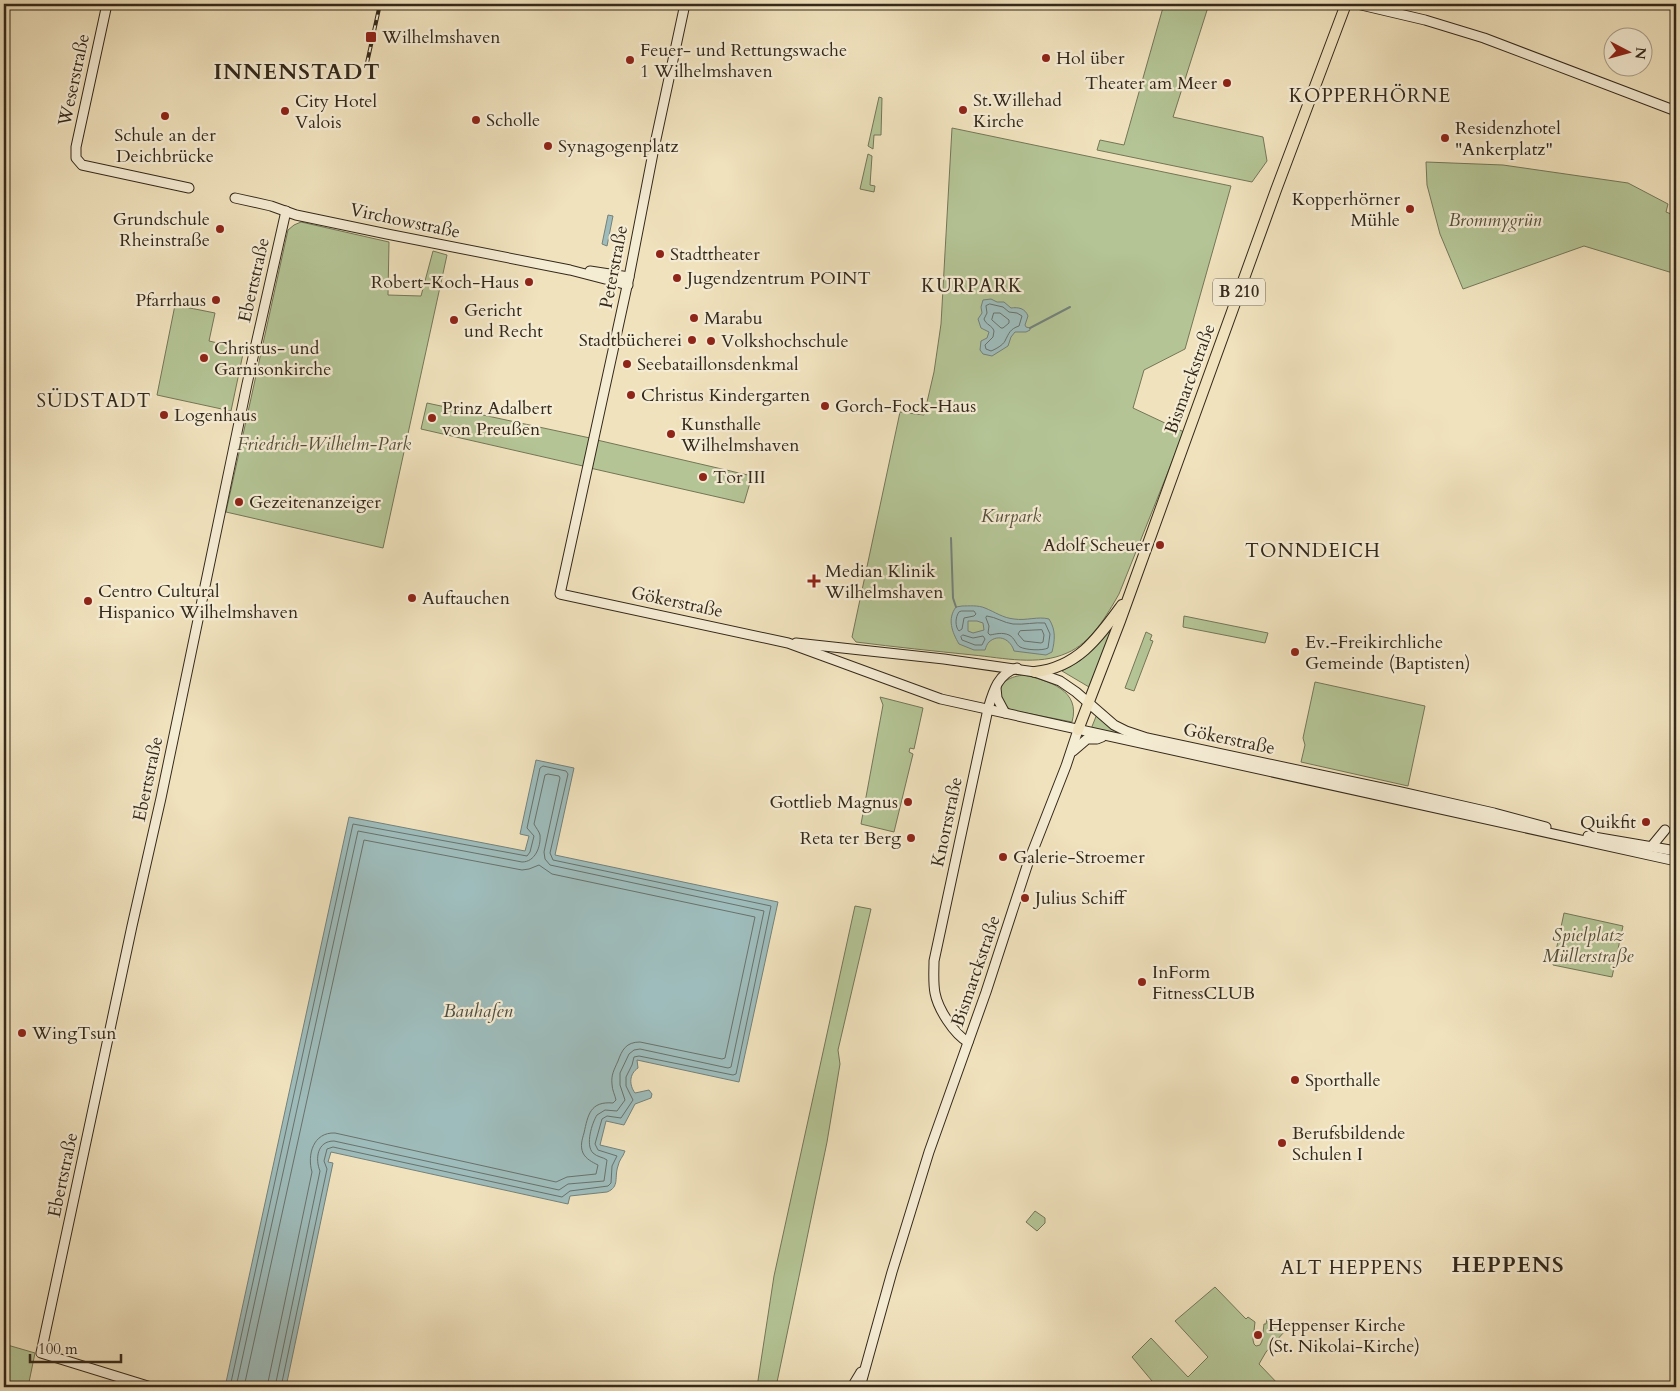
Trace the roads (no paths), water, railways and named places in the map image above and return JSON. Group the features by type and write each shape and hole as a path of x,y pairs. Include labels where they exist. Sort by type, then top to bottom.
{"main road":[{"name":"Weserstraße","path":"107,4 76,147 76,158 82,165 189,188"},
{"name":"Peterstraße","path":"560,594 629,281 645,190 685,4"},
{"name":"Bismarckstraße","path":"860,1387 894,1262 1028,863 1120,621 1346,4"},
{"path":"1357,4 1418,18 1484,38 1676,111"},
{"name":"Virchowstraße","path":"235,198 318,219 444,246 570,270 602,272 629,281"},
{"name":"Ebertstraße","path":"152,1387 41,1353 286,211"},
{"name":"Gökerstraße","path":"560,594 788,643 929,695 1078,730 1676,861"},
{"name":"Bismarckstraße","path":"1035,672 1062,665 1080,654 1106,626 1128,596"},
{"name":"Gökerstraße","path":"788,643 855,648 1017,668 1035,672 1060,681 1114,725 1147,738 1410,794 1591,837 1676,851"},
{"path":"1005,713 997,698 996,685 1006,673 1017,668"},
{"name":"Knorrstraße","path":"968,1042 958,1035 942,1011 935,994 934,961 988,709 996,685"},
{"path":"1071,753 1087,739 1097,739 1105,736"},
{"path":"1651,846 1665,830"},
{"name":"Bismarckstraße","path":"852,1387 867,1361"}],"water":[{"path":"608,215 613,216 607,246 602,244"},
{"path":"991,299 997,302 1004,302 1011,308 1023,310 1028,316 1025,325 1030,328 1026,332 1015,332 1008,346 992,356 983,354 980,350 981,341 987,338 989,332 981,328 978,319 982,313 983,300"},
{"path":"979,606 1014,619 1049,619 1054,635 1052,652 1046,655 1014,651 1007,641 1001,638 993,639 989,642 985,650 974,650 959,644 954,635 951,621 956,607","holes":["968,621 983,623 984,630 973,633 968,631"]},
{"name":"Bauhafen","path":"536,760 574,768 555,855 778,902 739,1082 637,1060 638,1068 632,1076 632,1087 635,1093 649,1090 652,1094 651,1098 635,1104 624,1125 606,1121 600,1145 625,1151 617,1170 614,1187 607,1192 570,1196 568,1204 331,1152 328,1162 333,1163 286,1387 225,1387 349,817 525,851 529,836 520,834"}],"waterway":[{"path":"1030,328 1070,307"},
{"path":"951,538 953,598 956,607"}],"railway":[{"path":"367,63 380,4"}],"place":[{"name":"Wilhelmshaven","path":"371,37"},
{"name":"Hol über","path":"1046,58"},
{"name":"Feuer- und Rettungswache 1 Wilhelmshaven","path":"630,60"},
{"name":"Theater am Meer","path":"1227,83"},
{"name":"St.Willehad Kirche","path":"963,110"},
{"name":"City Hotel Valois","path":"285,111"},
{"name":"Schule an der Deichbrücke","path":"165,116"},
{"name":"Scholle","path":"476,120"},
{"name":"Residenzhotel \"Ankerplatz\"","path":"1445,138"},
{"name":"Synagogenplatz","path":"548,146"},
{"name":"Kopperhörner Mühle","path":"1410,209"},
{"name":"Grundschule Rheinstraße","path":"220,229"},
{"name":"Stadttheater","path":"660,254"},
{"name":"Jugendzentrum POINT","path":"677,278"},
{"name":"Robert-Koch-Haus","path":"529,282"},
{"name":"Pfarrhaus","path":"216,300"},
{"name":"Marabu","path":"694,318"},
{"name":"Gericht und Recht","path":"454,320"},
{"name":"Stadtbücherei","path":"692,340"},
{"name":"Volkshochschule","path":"711,341"},
{"name":"Christus- und Garnisonkirche","path":"204,358"},
{"name":"Seebataillonsdenkmal","path":"627,364"},
{"name":"Christus Kindergarten","path":"631,395"},
{"name":"Gorch-Fock-Haus","path":"825,406"},
{"name":"Logenhaus","path":"164,415"},
{"name":"Prinz Adalbert von Preußen","path":"432,418"},
{"name":"Kunsthalle Wilhelmshaven","path":"671,434"},
{"name":"Tor III","path":"703,477"},
{"name":"Gezeitenanzeiger","path":"239,502"},
{"name":"Adolf Scheuer","path":"1160,545"},
{"name":"Median Klinik Wilhelmshaven","path":"814,581"},
{"name":"Auftauchen","path":"412,598"},
{"name":"Centro Cultural Hispanico Wilhelmshaven","path":"88,601"},
{"name":"Ev.-Freikirchliche Gemeinde (Baptisten)","path":"1295,652"},
{"name":"Gottlieb Magnus","path":"908,802"},
{"name":"Quikfit","path":"1646,822"},
{"name":"Reta ter Berg","path":"911,838"},
{"name":"Galerie-Stroemer","path":"1003,857"},
{"name":"Julius Schiff","path":"1025,898"},
{"name":"InForm FitnessCLUB","path":"1142,982"},
{"name":"WingTsun","path":"22,1033"},
{"name":"Sporthalle","path":"1295,1080"},
{"name":"Berufsbildende Schulen I","path":"1282,1143"},
{"name":"Heppenser Kirche (St. Nikolai-Kirche)","path":"1258,1335"}],"district":[{"name":"INNENSTADT","path":"297,72"},
{"name":"KOPPERHÖRNE","path":"1370,96"},
{"name":"KURPARK","path":"972,286"},
{"name":"SÜDSTADT","path":"94,401"},
{"name":"TONNDEICH","path":"1313,551"},
{"name":"HEPPENS","path":"1508,1265"},
{"name":"ALT HEPPENS","path":"1352,1268"}],"park label":[{"name":"Brommygrün","path":"1495,220"},
{"name":"Friedrich-Wilhelm-Park","path":"324,444"},
{"name":"Kurpark","path":"1011,516"},
{"name":"Spielplatz Müllerstraße","path":"1588,945"}]}
